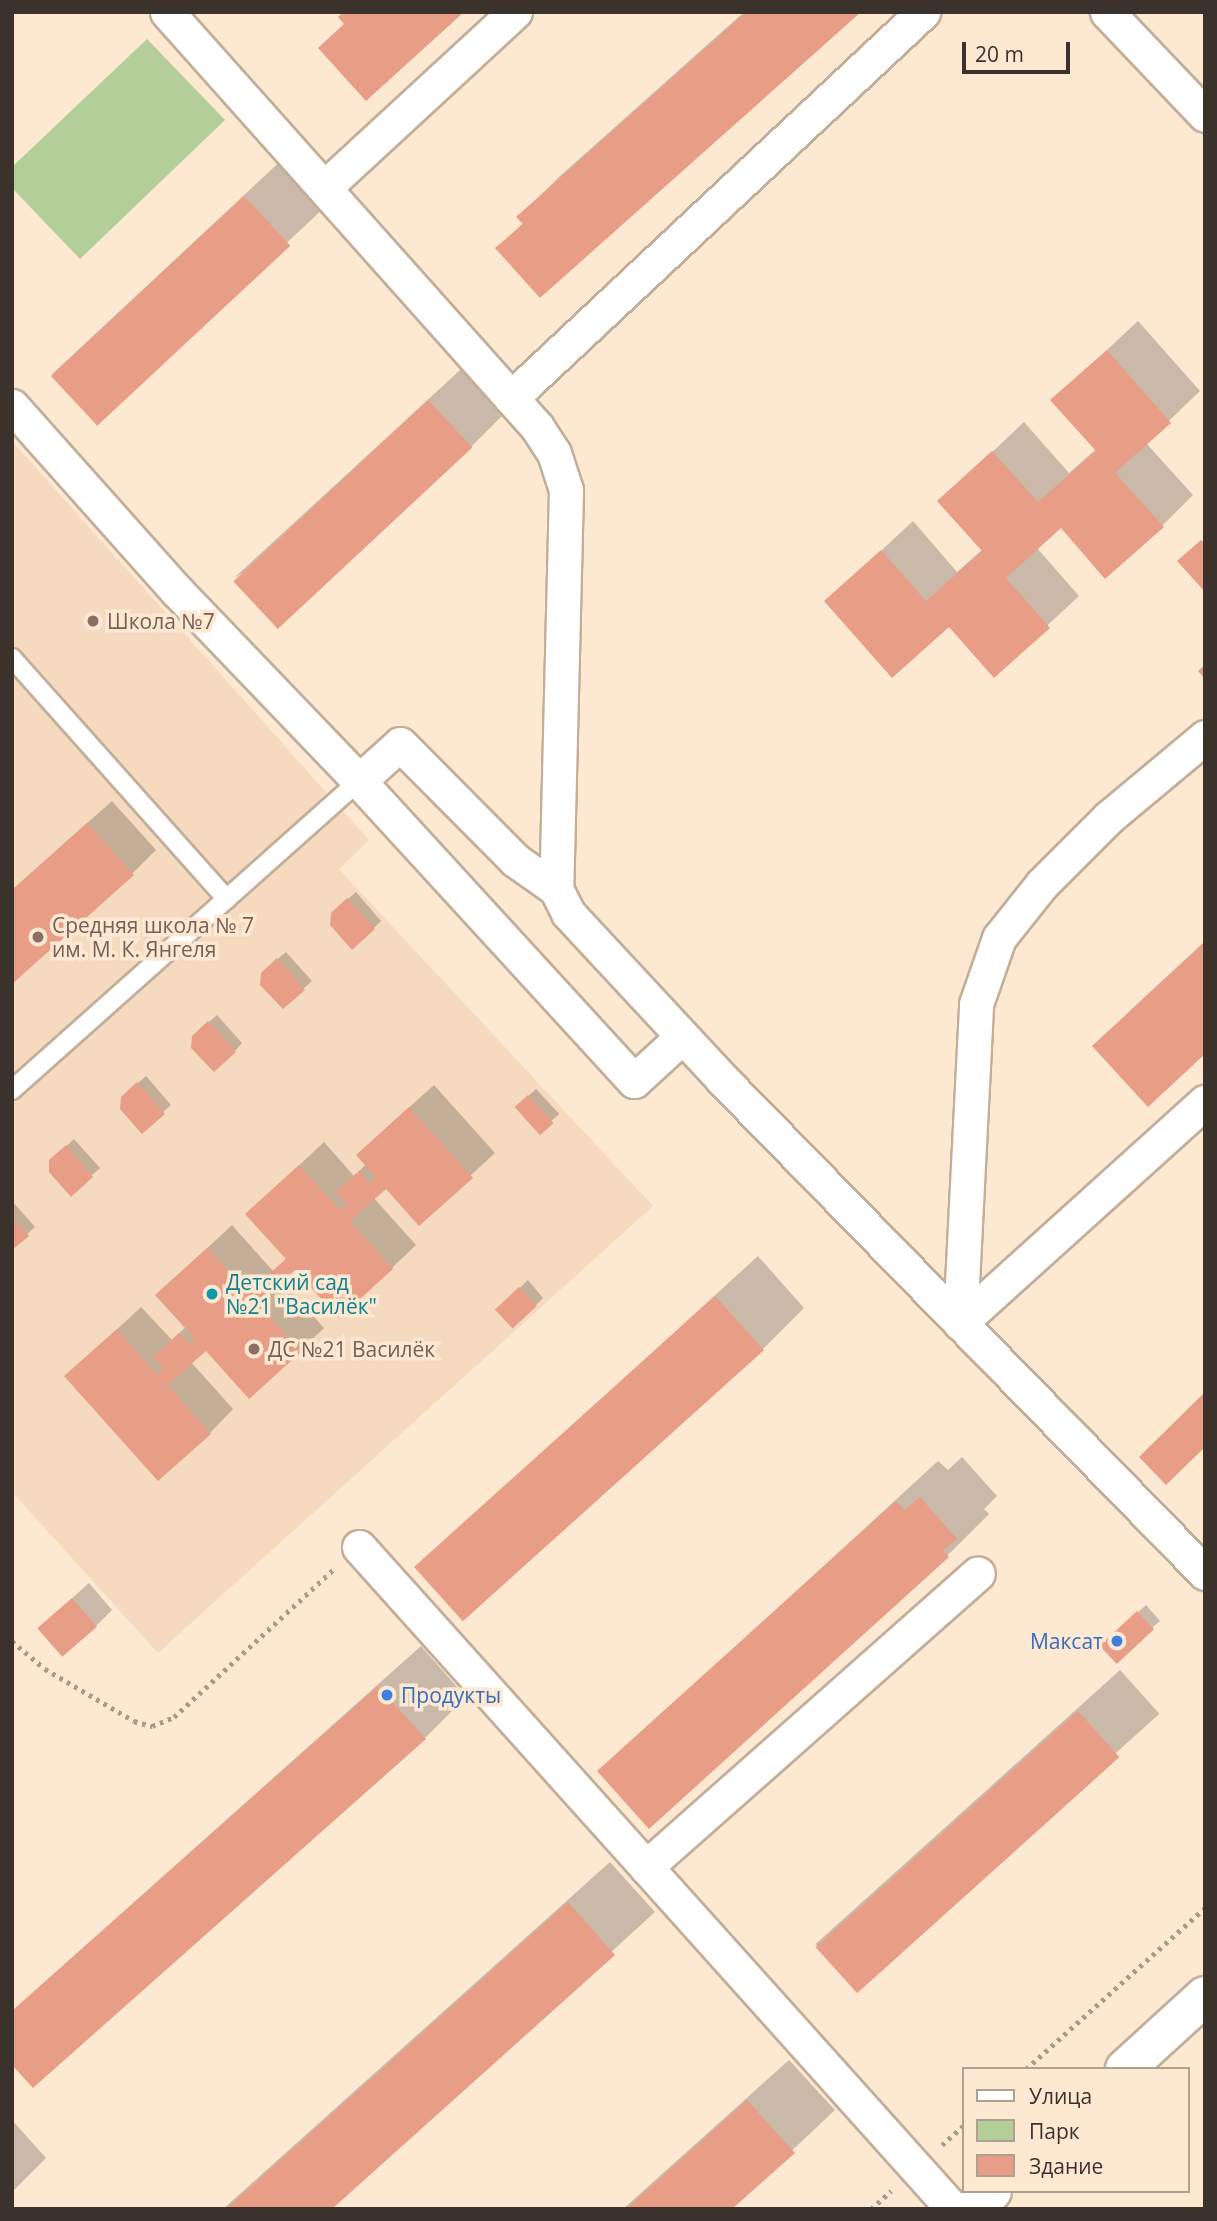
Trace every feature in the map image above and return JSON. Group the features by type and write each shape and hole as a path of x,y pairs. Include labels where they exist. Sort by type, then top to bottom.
{"street":[{"path":"167,12 511,398 554,453 566,490 556,890"},
{"path":"324,188 515,12"},
{"path":"511,398 923,12"},
{"path":"1107,12 1203,117"},
{"path":"12,406 177,591 359,781 634,1081 682,1037"},
{"path":"960,1323 976,1004 999,937 1042,884 1109,817 1205,737"},
{"path":"359,781 400,744 515,860 556,890 568,913 682,1037 1205,1573"},
{"path":"960,1323 1205,1102"},
{"path":"359,1547 953,2209"},
{"path":"646,1867 978,1573"},
{"path":"1127,2067 1205,1996"},
{"path":"973,2209 990,2193"}],"lane":[{"path":"12,658 227,899"},
{"path":"12,1090 359,781"}],"path":[{"path":"12,1641 45,1669 134,1721 152,1726 174,1717 359,1547"},
{"path":"1028,2067 1205,1908"}],"shaded area":[{"name":"ДС №21 Василёк","path":"12,441 369,840 339,869 653,1206 158,1653 12,1492"}],"green space":[{"path":"147,39 225,120 80,259 12,188 12,167"}],"building":[{"path":"343,12 464,12 366,101 318,48 344,24 338,17"},
{"path":"746,12 861,12 540,298 495,248 523,224 516,217"},
{"path":"244,196 290,246 97,426 51,376"},
{"path":"1107,350 1171,423 1115,473 1164,527 1105,579 1061,528 1006,578 1050,628 994,678 949,627 892,678 824,601 881,550 926,601 982,551 937,501 992,451 1038,502 1096,451 1050,400"},
{"path":"428,400 472,448 278,629 233,581"},
{"path":"1201,540 1205,543 1205,592 1177,561"},
{"path":"1205,665 1205,679 1198,671"},
{"name":"Средняя школа № 7 им. М. К. Янгеля","path":"87,823 134,875 12,984 12,890"},
{"path":"347,898 375,929 352,950 330,925 331,913"},
{"path":"1205,942 1205,1054 1148,1107 1092,1046"},
{"path":"277,958 305,990 283,1009 260,985 261,973"},
{"path":"208,1021 236,1052 214,1072 191,1048 192,1036"},
{"path":"137,1082 165,1114 142,1134 120,1109 121,1097"},
{"path":"528,1095 553,1123 540,1135 515,1107"},
{"name":"Детский сад №21 \"Василёк\"","path":"409,1107 473,1178 419,1226 386,1189 350,1221 393,1269 339,1318 295,1270 258,1304 301,1352 249,1399 206,1351 167,1385 211,1434 158,1481 64,1376 117,1329 157,1375 164,1369 153,1357 179,1333 190,1345 196,1340 155,1295 207,1248 248,1293 286,1259 245,1214 299,1165 340,1210 347,1204 336,1192 359,1171 370,1183 376,1178 356,1155"},
{"path":"66,1145 93,1177 71,1197 49,1172 49,1160"},
{"path":"12,1217 29,1236 12,1250"},
{"path":"519,1287 537,1306 513,1329 495,1310"},
{"path":"715,1296 764,1350 463,1621 414,1567"},
{"path":"1205,1392 1205,1447 1166,1485 1139,1457"},
{"path":"920,1497 957,1539 943,1551 949,1557 649,1829 597,1771 896,1501 905,1510"},
{"path":"72,1598 97,1627 62,1657 37,1628"},
{"path":"1137,1611 1154,1629 1117,1664 1100,1646"},
{"path":"378,1686 426,1739 33,2088 12,2065 12,2011"},
{"path":"1078,1711 1119,1757 857,1993 816,1947"},
{"path":"568,1902 615,1955 332,2209 226,2209"},
{"path":"747,2100 795,2153 732,2209 626,2209"}],"place":[{"name":"Школа №7","path":"93,621"},
{"name":"Средняя школа № 7 им. М. К. Янгеля","path":"38,937"},
{"name":"Детский сад №21 \"Василёк\"","path":"212,1294"},
{"name":"ДС №21 Василёк","path":"254,1349"},
{"name":"Максат","path":"1117,1641"},
{"name":"Продукты","path":"387,1695"}]}
